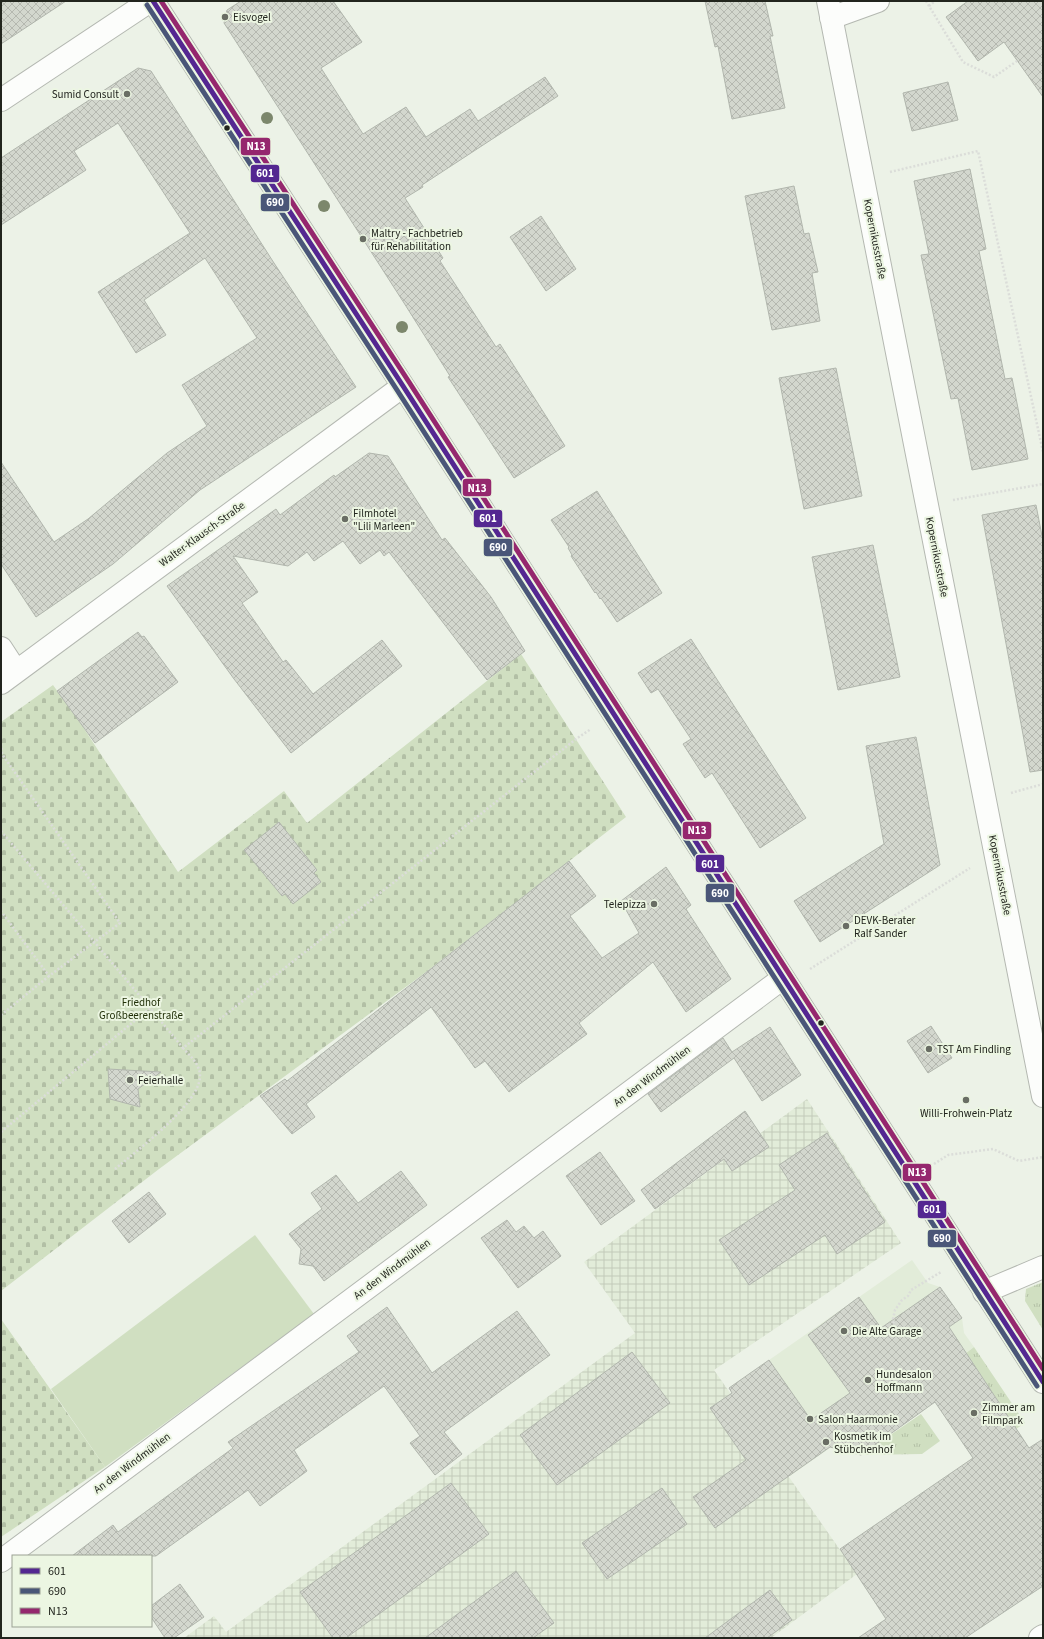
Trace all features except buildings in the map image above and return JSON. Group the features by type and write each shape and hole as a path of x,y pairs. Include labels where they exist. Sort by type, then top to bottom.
{"street":[{"path":"1,100 151,1 403,386 1043,1382"},
{"name":"Kopernikusstraße","path":"878,1 830,9 1043,1096"},
{"name":"Walter-Klausch-Straße","path":"8,677 403,386"},
{"path":"1,648 8,677"},
{"name":"An den Windmühlen","path":"1,1561 785,981"},
{"path":"984,1292 1043,1266"}],"path":[{"path":"926,1 963,62 994,77 1017,61"},
{"path":"929,6 935,1"},
{"path":"863,179 978,151 1043,452"},
{"path":"927,505 1043,484"},
{"path":"183,1048 576,739 613,715"},
{"path":"1,744 1,754 120,923 49,976 1,1015"},
{"path":"986,800 1043,784"},
{"path":"1,831 197,1065 200,1076 197,1089 190,1101 115,1169"},
{"path":"785,981 996,852"},
{"path":"1,911 49,976"},
{"path":"1,1132 150,1008"},
{"path":"912,1178 948,1155 993,1149 1019,1161 1043,1157"},
{"path":"896,1335 893,1319 895,1310 902,1300 908,1296 911,1290 964,1258"}],"shaded area":[{"path":"807,1099 901,1243 714,1370 857,1574 771,1638 184,1638 214,1616 226,1632 635,1333 584,1262"},
{"path":"912,1260 928,1283 940,1287 962,1318 964,1333 974,1347 790,1476 729,1388"}],"green space":[{"name":"Friedhof Großbeerenstraße","path":"521,654 626,817 422,975 159,1169 1,1291 1,722 53,685 81,724 178,872 284,791 307,823"},
{"path":"255,1235 314,1314 105,1467 51,1389"},
{"path":"1043,1282 1043,1330 1025,1301 1026,1289"},
{"path":"1,1319 105,1467 1,1537"},
{"path":"974,1347 1025,1423 1016,1429 966,1353"},
{"path":"921,1414 940,1441 922,1454 861,1455"}],"transit line":[{"name":"601","path":"153,1 403,386 1043,1382"},
{"name":"N13","path":"161,1 409,382 1043,1369"},
{"name":"690","path":"147,5 397,390 1037,1386"}],"place":[{"name":"Eisvogel","path":"225,17"},
{"name":"Sumid Consult","path":"127,94"},
{"name":"Maltry - Fachbetrieb für Rehabilitation","path":"363,239"},
{"name":"Filmhotel \"Lili Marleen\"","path":"345,519"},
{"name":"Telepizza","path":"654,904"},
{"name":"DEVK-Berater Ralf Sander","path":"846,926"},
{"name":"TST Am Findling","path":"929,1049"},
{"name":"Feierhalle","path":"130,1080"},
{"name":"Willi-Frohwein-Platz","path":"966,1100"},
{"name":"Die Alte Garage","path":"844,1331"},
{"name":"Hundesalon Hoffmann","path":"868,1380"},
{"name":"Zimmer am Filmpark","path":"974,1413"},
{"name":"Salon Haarmonie","path":"810,1419"},
{"name":"Kosmetik im Stübchenhof","path":"826,1442"}]}
